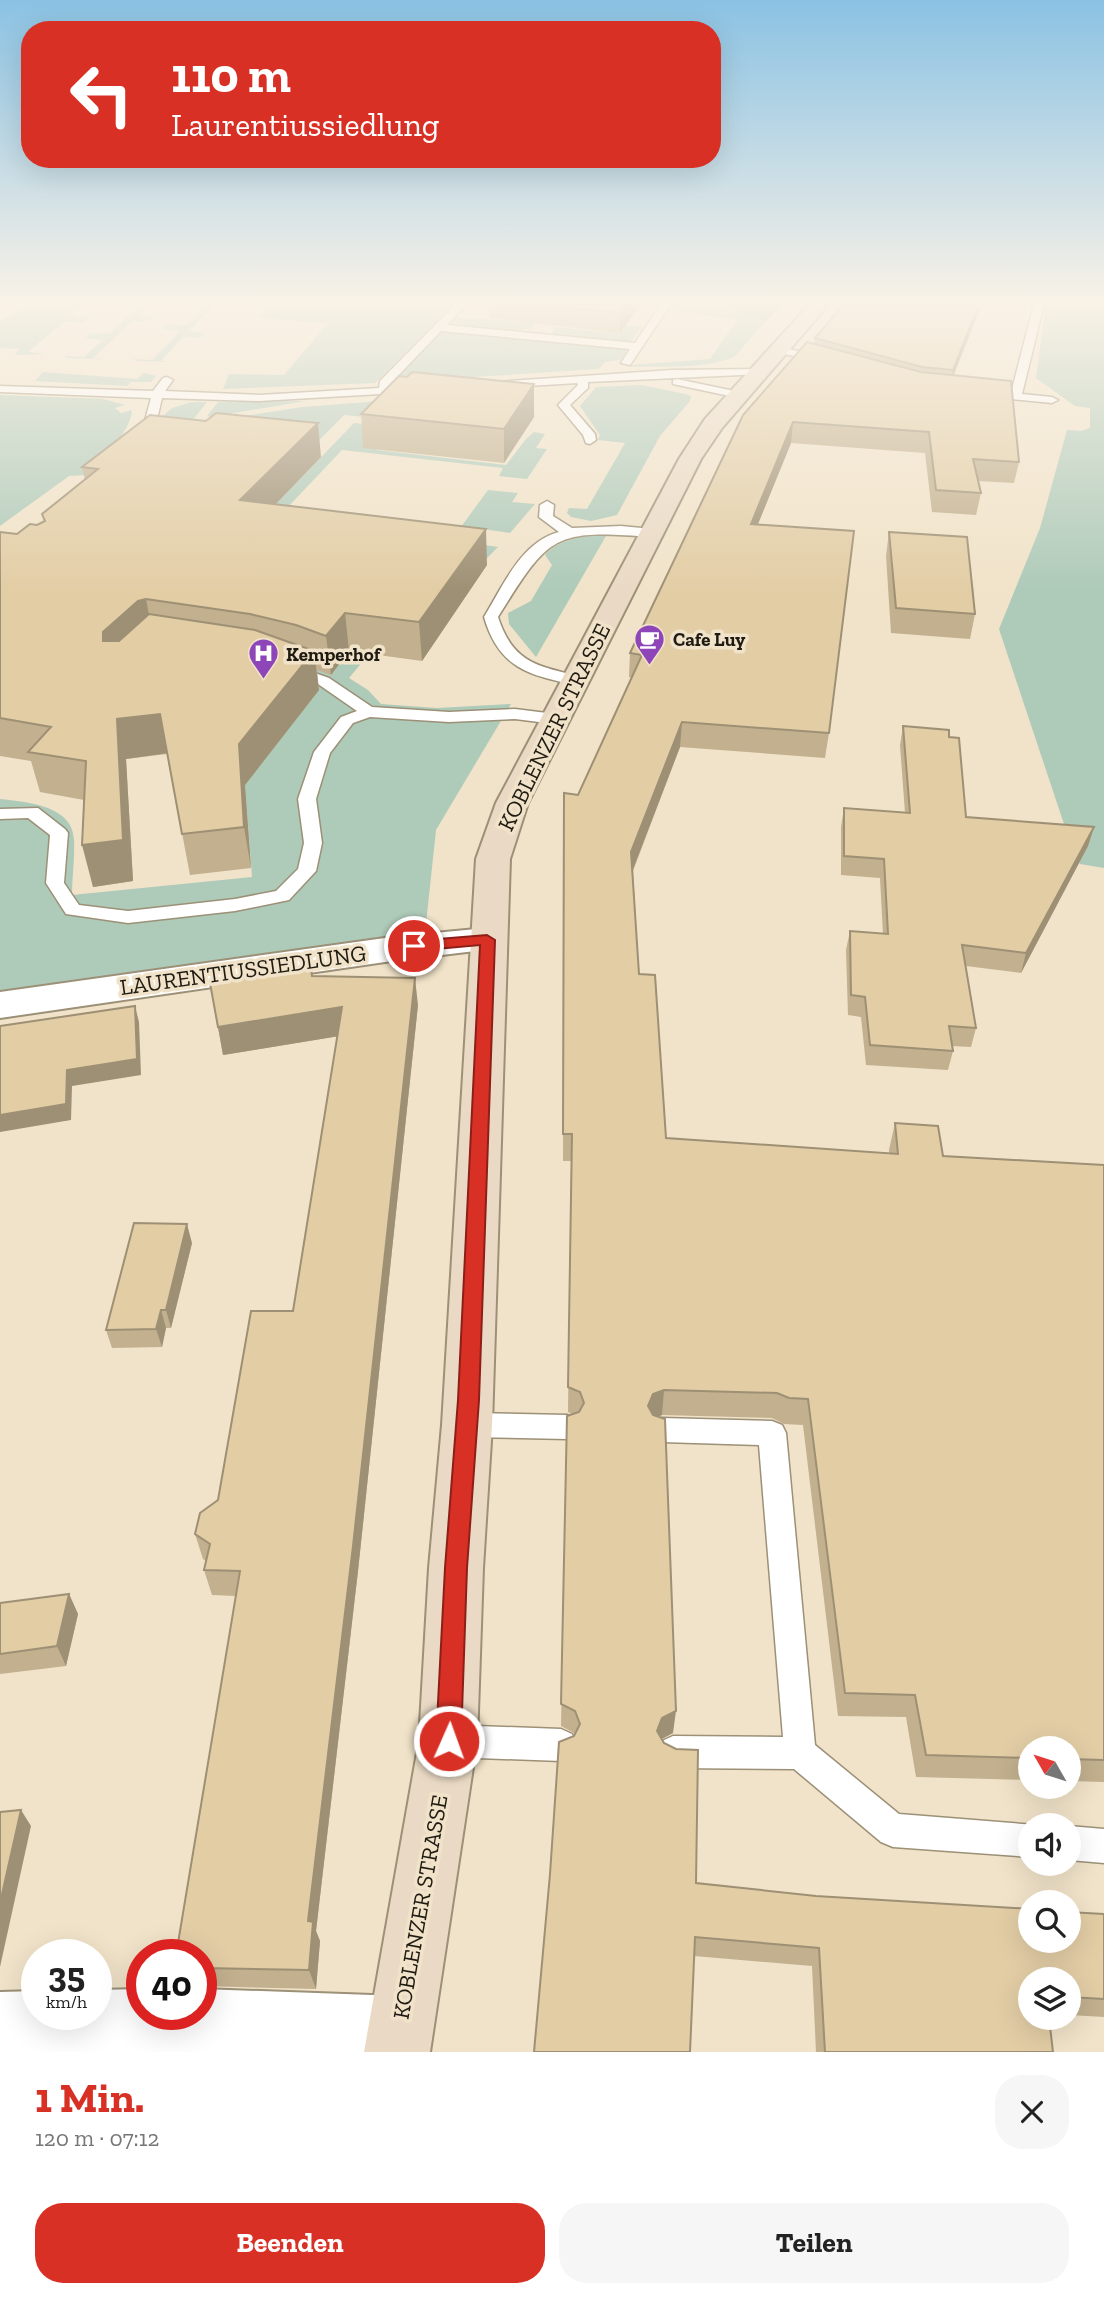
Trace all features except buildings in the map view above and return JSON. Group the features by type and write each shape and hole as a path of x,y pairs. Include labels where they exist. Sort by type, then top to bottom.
{"street":[{"name":"KOBLENZER STRASSE","path":"398,2041 449,1741 456,1568 467,1425 492,868 498,839 512,803 555,719 690,459 709,430 735,400"},
{"name":"LAURENTIUSSIEDLUNG","path":"0,1005 392,949 487,940"},
{"path":"0,2025 141,2020 338,2025 398,2041"}],"lane":[{"path":"139,454 155,438 147,431 157,400"},
{"path":"570,400 564,405 589,434 590,440"},
{"path":"547,505 546,517 570,533"},
{"path":"576,680 536,672 527,667 498,639 491,617 531,555 541,546 570,533 593,530 652,533"},
{"path":"277,666 316,676 349,696 368,712"},
{"path":"0,814 32,812 59,834 55,883 73,910 128,917 235,905 282,896 307,871 313,843 307,799 322,752 347,720 368,712 449,717 505,713 555,719"},
{"path":"467,1425 567,1427"},
{"path":"662,1430 772,1433 800,1753"},
{"path":"449,1741 561,1745"},
{"path":"673,1752 800,1753 893,1830 1018,1839"},
{"path":"1081,1844 1104,1846"}],"green space":[{"path":"0,400 106,400 125,405 115,408 121,413 132,410 120,437 85,475 69,476 0,526"},
{"path":"394,400 376,418 344,415 245,515 212,421 302,407"},
{"path":"585,400 690,400 660,436 617,515 591,521 571,517 567,513 569,508 587,509 625,443 598,440 600,435 580,406"},
{"path":"1066,400 1104,400 1104,868 1080,864 1071,845 999,629 1040,528 1067,430 1081,431 1090,428 1090,408 1075,406"},
{"path":"305,401 211,417 207,416 218,402"},
{"path":"192,402 207,402 192,421 162,417 172,408"},
{"path":"354,423 388,427 397,425 376,450 506,465 534,432 545,434 536,448 547,449 527,479 499,476 503,468 342,450 285,510 458,531 488,490 518,493 512,502 535,504 510,533 483,529 471,543 498,547 483,562 245,536"},
{"path":"606,536 536,657 509,624 508,613 531,601 552,565 545,555 557,545 573,539"},
{"path":"165,590 369,654 349,678 368,690 381,704 437,708 511,704 436,830 425,933 0,992 0,799 35,804 57,812 66,819 72,828 74,840 72,895 252,877 245,785"}],"place":[{"name":"Cafe Luy","path":"650,666"},
{"name":"Kemperhof","path":"263,681"}],"route":[{"path":"414,946 487,940 467,1425 456,1568 449,1741"}]}
